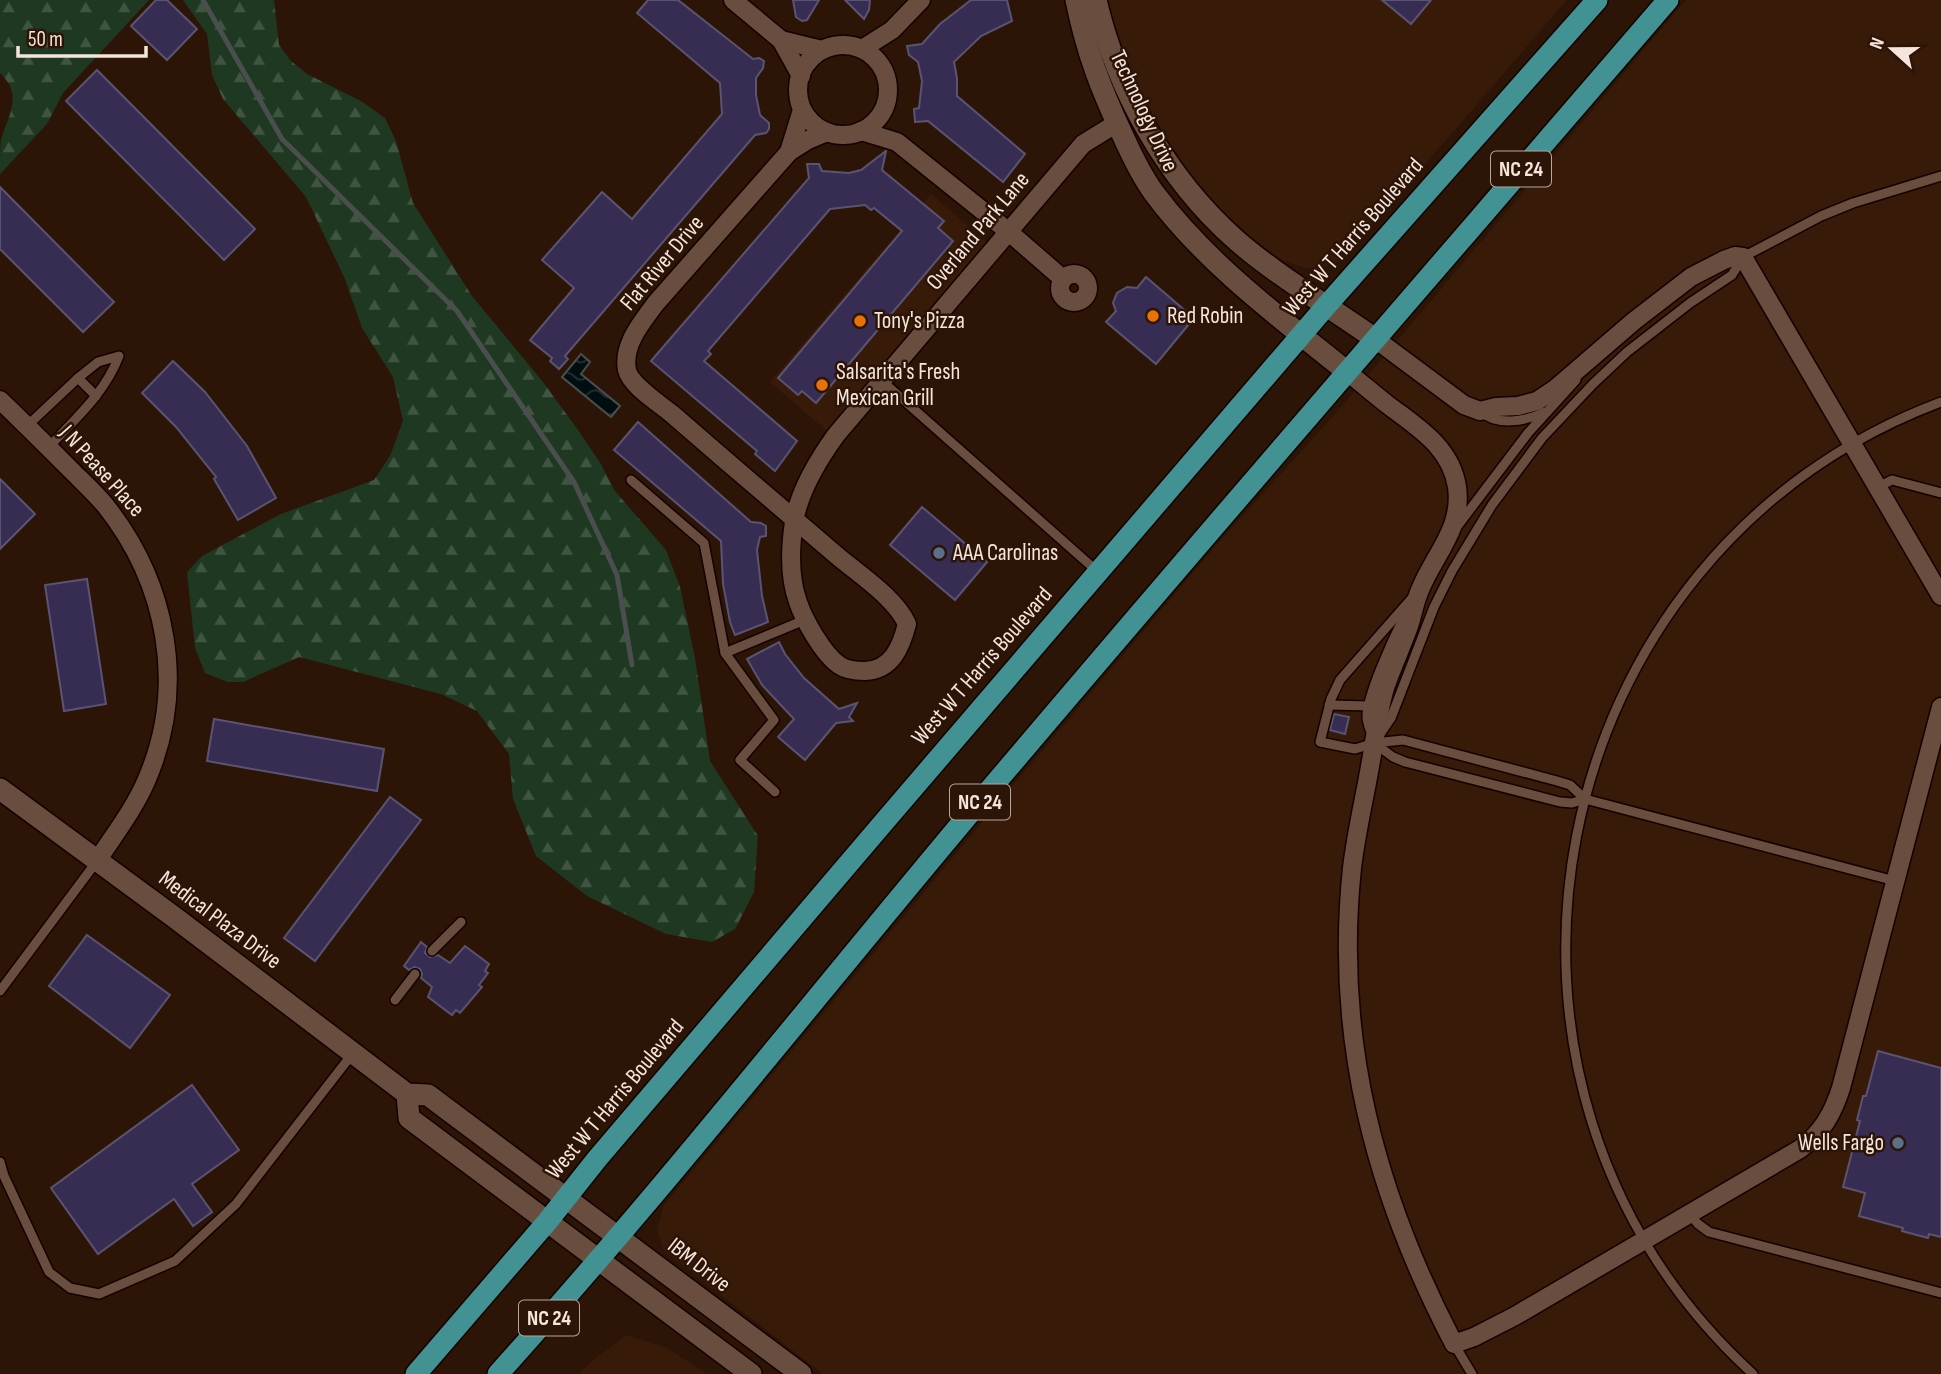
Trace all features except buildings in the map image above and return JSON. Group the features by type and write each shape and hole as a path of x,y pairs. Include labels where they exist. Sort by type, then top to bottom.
{"main road":[{"name":"West W T Harris Boulevard","path":"416,1374 1326,305 1597,0"},
{"name":"NC 24","path":"498,1374 620,1237 972,811 1374,338 1668,0"}],"street":[{"path":"733,0 781,40 801,76"},
{"path":"862,49 892,30 921,0"},
{"name":"Technology Drive","path":"1076,0 1094,71 1144,178 1178,222 1214,261 1346,371"},
{"name":"Technology Drive","path":"1096,0 1109,46 1140,117 1191,193 1237,241 1374,338"},
{"path":"880,64 892,30"},
{"path":"781,40 822,50"},
{"path":"801,76 807,62 822,50 844,44 862,49 880,64 888,83 887,99 877,120 861,131"},
{"name":"Flat River Drive","path":"789,152 802,110 798,86 801,76"},
{"path":"802,110 813,124 827,132"},
{"path":"883,110 891,123 897,142 1063,279"},
{"name":"Overland Park Lane","path":"794,519 822,454 1083,144 1117,123"},
{"name":"Flat River Drive","path":"794,519 794,585 799,604 826,652 840,666 856,671 885,667 895,654 907,624 901,610 630,379 626,367 628,349 638,328 656,303 789,152 827,132 846,135 861,131 897,142"},
{"path":"1374,338 1454,398 1480,411 1518,406 1537,401 1691,277 1724,260 1735,256 1743,257 1941,596"},
{"path":"1346,371 1429,436 1447,459 1455,476 1458,500 1456,521 1419,591 1409,627 1377,714 1360,811 1350,892 1348,980 1354,1041 1369,1129 1386,1189 1419,1276 1454,1344 1495,1327 1800,1149 1811,1141 1828,1120 1841,1088 1941,707"},
{"name":"J N Pease Place","path":"0,400 103,503 129,537 149,581 164,627 169,670 167,709 147,781 97,861"},
{"name":"Medical Plaza Drive","path":"0,789 407,1094 428,1094 566,1197"},
{"path":"407,1094 409,1118 751,1374"},
{"name":"IBM Drive","path":"566,1197 801,1374"}],"lane":[{"path":"1374,743 1391,718 1415,652 1452,571 1492,505 1542,438 1593,384 1658,326 1732,275 1743,257 1821,216 1853,203 1941,176"},
{"path":"1446,540 1510,455 1599,351"},
{"path":"27,426 78,377 98,362 119,356 111,376 96,396 48,448"},
{"path":"78,377 96,396"},
{"path":"882,381 1098,572"},
{"path":"1753,1374 1689,1304 1645,1239 1622,1196 1602,1149 1585,1098 1571,1033 1565,929 1571,866 1585,799 1599,751 1620,699 1650,643 1711,561 1750,521 1816,468 1893,423 1941,402"},
{"path":"1480,411 1490,419 1500,421 1534,417 1549,410"},
{"path":"631,480 704,543 725,653 774,720 740,760 775,792"},
{"path":"1878,487 1892,480 1941,493"},
{"path":"1419,591 1393,640 1370,706 1367,721 1374,743 1405,762 1560,802 1572,803 1585,799"},
{"path":"1419,591 1340,680 1329,705 1320,742 1355,749 1374,743 1404,740 1558,781 1570,786 1585,799 1895,881"},
{"path":"725,653 807,619"},
{"path":"1329,705 1370,706"},
{"path":"0,991 97,861"},
{"path":"432,951 461,922"},
{"path":"395,1000 415,974"},
{"path":"0,1162 49,1272 70,1289 99,1294 175,1261 236,1204 353,1053"},
{"path":"1689,1213 1709,1232 1941,1293"},
{"path":"1454,1344 1472,1374"}],"shaded area":[{"path":"1105,0 1567,0 1344,258 1327,266 1306,268 1283,261 1243,233 1203,194 1171,151 1145,105 1118,45"},
{"path":"1686,0 1941,0 1941,1374 823,1374 664,1251 657,1230 664,1205 1219,542 1335,414"},
{"path":"931,194 986,242 827,431 770,382"},
{"path":"627,1335 667,1348 707,1374 579,1374"}],"green space":[{"path":"0,0 149,0 63,93 47,124 0,174 1,140 13,98 7,81 0,73"},
{"path":"183,0 274,0 279,45 291,61 307,74 361,101 385,118 396,141 413,203 472,296 543,382 601,464 614,490 666,550 680,587 695,658 710,761 758,836 754,892 735,929 712,942 666,934 587,896 536,856 513,799 509,754 477,711 441,694 299,657 243,682 228,682 205,673 195,648 187,572 202,556 281,514 374,480 390,456 403,421 393,377 362,328 345,279 306,197 223,99 212,75 207,34"}],"water":[{"path":"581,354 590,362 581,374 620,406 611,417 562,377"}],"waterway":[{"path":"203,0 282,139 457,311 574,482 617,575 632,665"}],"place":[{"name":"Red Robin","path":"1153,316"},
{"name":"Tony's Pizza","path":"860,321"},
{"name":"Salsarita's Fresh Mexican Grill","path":"822,385"},
{"name":"AAA Carolinas","path":"939,553"},
{"name":"Wells Fargo","path":"1898,1143"}]}
